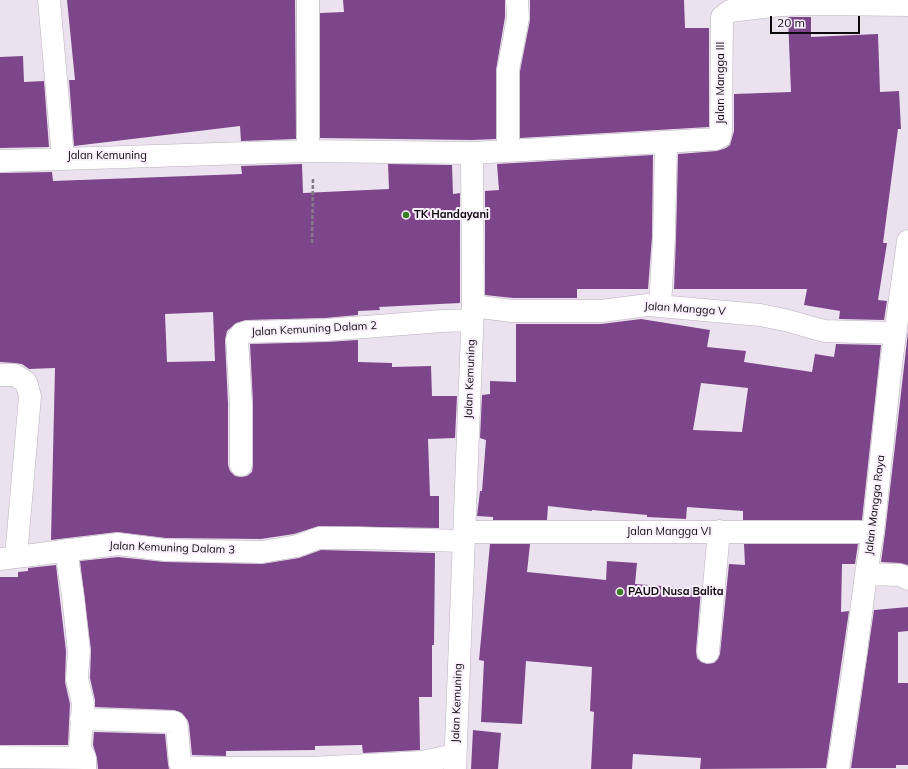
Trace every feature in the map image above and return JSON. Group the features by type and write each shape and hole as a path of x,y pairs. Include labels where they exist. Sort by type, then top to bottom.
{"street":[{"name":"Jalan Kemuning","path":"49,0 63,158 310,151 472,153 473,313 455,762"},
{"path":"308,0 310,151"},
{"path":"508,151 508,70 518,18 517,0"},
{"name":"Jalan Mangga III","path":"472,153 716,139 720,137 721,131 722,17 730,11 780,5 908,5"},
{"path":"660,306 664,237 666,142"},
{"path":"0,161 63,158"},
{"name":"Jalan Mangga Raya","path":"838,769 866,574 899,364 895,333 908,241"},
{"name":"Jalan Mangga V","path":"473,313 512,311 601,311 648,305 760,315 785,320 824,331 895,333"},
{"name":"Jalan Kemuning Dalam 2","path":"241,466 241,404 237,339 241,334 246,332 326,330 442,321 473,313"},
{"path":"0,375 15,375 26,382 30,396 8,558"},
{"path":"708,652 719,531"},
{"name":"Jalan Mangga VI","path":"464,537 719,531 873,532"},
{"name":"Jalan Kemuning Dalam 3","path":"8,558 118,544 165,550 262,552 297,546 319,538 464,537"},
{"path":"0,757 85,764 80,748 83,704 77,679 79,651 66,550"},
{"path":"866,574 900,575 908,579"},
{"path":"82,719 174,722 177,728 180,763 187,767 301,768 422,762 455,762"}],"path":[{"path":"310,151 312,243"}],"building":[{"path":"67,0 295,0 296,139 241,141 240,126 74,146 69,80 75,80"},
{"path":"343,0 505,0 505,17 496,70 496,139 320,138 320,13 344,12"},
{"path":"530,0 684,0 685,28 709,28 709,127 520,138 520,71 530,20"},
{"path":"788,17 811,17 811,37 878,34 880,92 899,91 901,129 898,129 883,243 887,243 878,300 887,301 884,320 839,319 840,311 804,305 807,289 674,289 678,154 717,151 730,145 734,131 734,94 791,92"},
{"path":"23,56 24,82 44,81 49,147 0,148 0,57"},
{"path":"653,155 652,237 648,289 577,289 577,298 513,298 485,295 485,191 499,190 497,164"},
{"path":"302,164 303,193 389,189 388,164 452,165 453,194 460,193 460,303 379,307 380,310 358,311 358,315 325,318 246,320 236,323 227,331 225,340 228,404 228,465 230,471 235,476 241,477 247,476 252,472 253,465 253,403 250,344 358,340 358,362 392,363 392,367 431,366 432,396 457,396 455,438 428,439 430,496 439,496 439,528 319,526 294,534 261,539 166,538 117,532 51,540 55,368 29,369 22,364 0,362 0,173 52,172 53,181 242,174 241,166","holes":["213,312 215,361 167,362 165,314"]},
{"path":"641,319 710,330 707,347 746,351 744,362 812,372 815,354 834,357 836,344 881,345 862,520 743,520 743,511 687,507 686,519 647,517 647,515 548,506 547,520 493,520 493,517 477,516 480,491 482,491 486,440 480,438 482,395 490,394 490,381 516,382 516,324 601,324","holes":["701,383 748,388 742,432 693,430"]},
{"path":"908,332 908,565 881,562"},
{"path":"490,544 530,544 527,572 606,580 607,561 637,563 635,584 701,589 696,651 697,658 701,662 707,664 714,663 720,654 729,564 745,565 744,544 858,544 855,564 842,564 841,612 849,611 826,768 700,769 701,758 633,754 632,769 591,769 594,712 590,711 592,667 526,661 522,724 481,722 484,661 479,660"},
{"path":"321,550 435,553 432,697 419,697 420,750 363,753 362,745 315,746 315,750 226,751 226,756 192,755 189,725 182,713 174,710 95,707 90,678 91,650 80,561 118,557 165,562 262,564 299,558"},
{"path":"56,565 66,651 65,682 70,704 68,745 0,745 0,577 18,577 18,572 28,571 28,568"},
{"path":"908,607 908,631 898,632 898,683 908,683 908,765 896,765 896,768 851,768 874,610"},
{"path":"473,730 501,733 498,769 471,769"},
{"path":"94,732 165,734 169,769 98,769 97,758 93,745"}],"place":[{"name":"TK Handayani","path":"406,215"},
{"name":"PAUD Nusa Balita","path":"620,592"}]}
